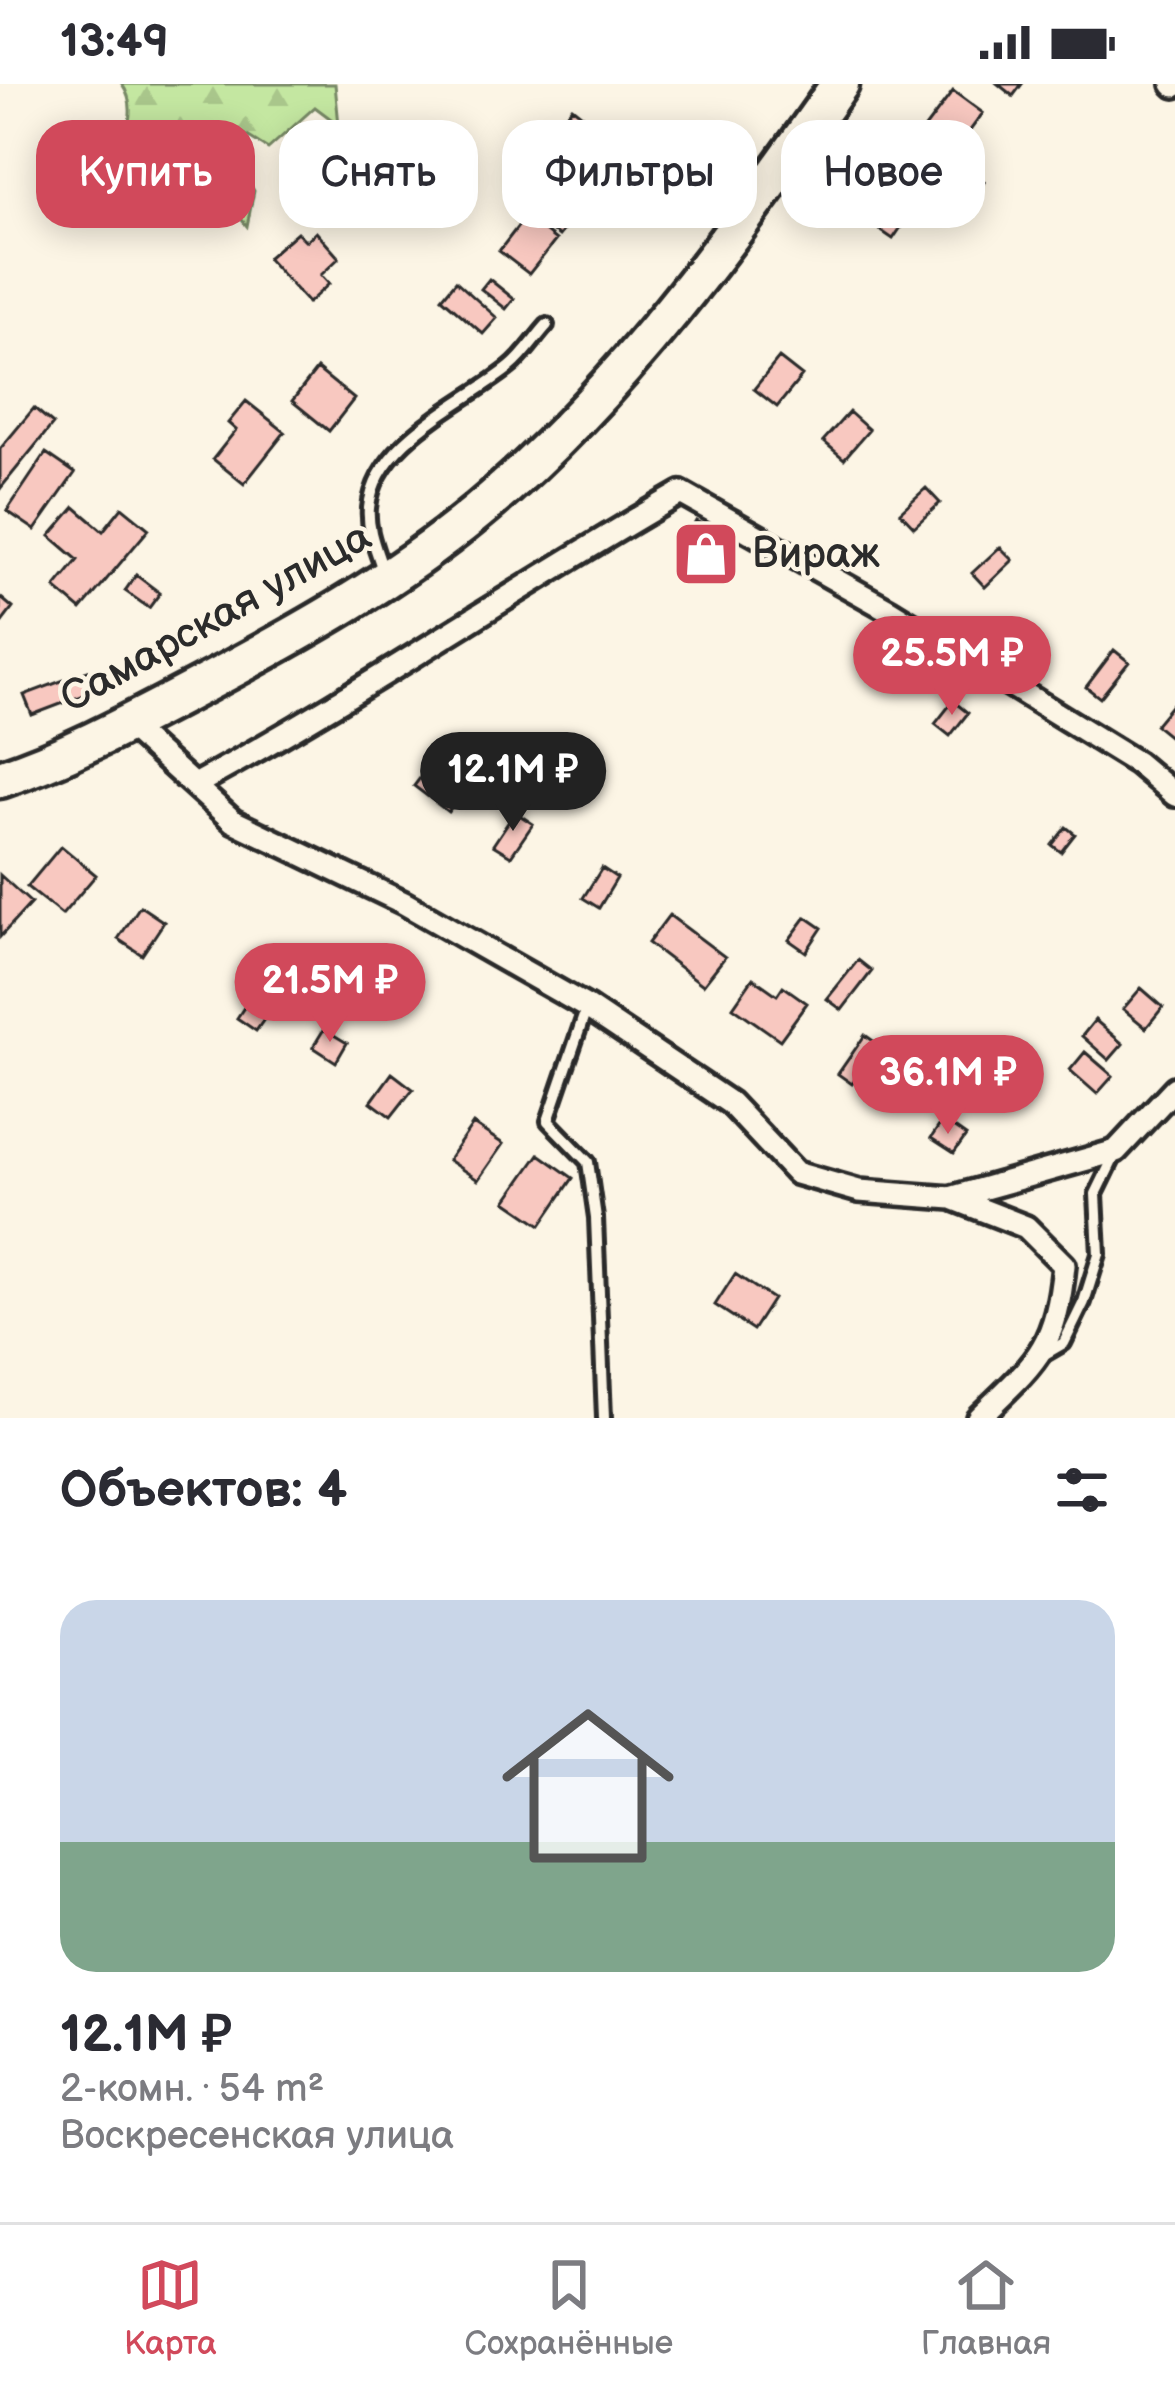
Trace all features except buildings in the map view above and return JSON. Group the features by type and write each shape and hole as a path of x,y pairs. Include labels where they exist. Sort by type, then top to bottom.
{"main road":[{"name":"Самарская улица","path":"0,778 126,724 355,601 474,514 568,429 680,300 840,84"}],"street":[{"path":"196,784 327,713 526,582 681,493 890,610 1138,764 1175,795"},
{"path":"126,724 233,821 404,904 587,1007 730,1103 796,1173 859,1191 952,1198 1026,1227 1064,1264 1061,1298 1042,1356 978,1418"},
{"path":"952,1198 1116,1151 1175,1088"}],"lane":[{"path":"385,579 369,525 369,502 386,469 455,400 511,366 547,325"},
{"path":"587,1007 548,1121 587,1162 596,1218 604,1418"},
{"path":"1042,1356 1064,1343 1084,1302 1099,1254 1096,1194 1116,1151"}],"green space":[{"path":"122,84 335,84 339,120 315,107 300,120 279,120 279,139 268,149 255,141 255,120 129,120 129,100"}],"place":[{"name":"Вираж","path":"706,554"}]}
